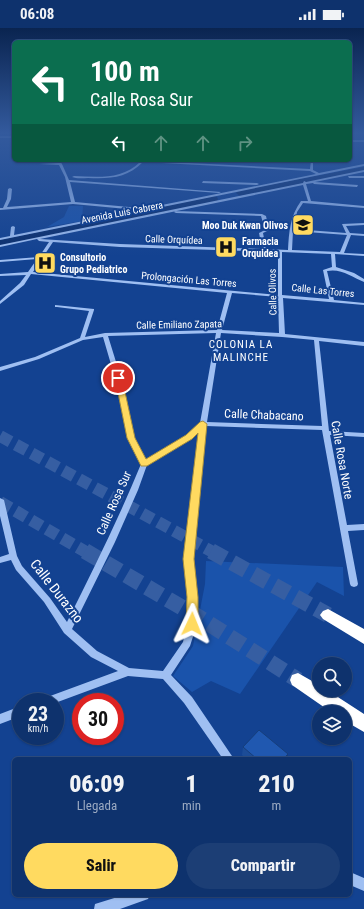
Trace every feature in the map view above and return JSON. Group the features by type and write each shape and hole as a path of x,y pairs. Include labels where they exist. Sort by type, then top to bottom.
{"highway":[{"path":"328,615 364,637"},
{"path":"298,680 364,724"}],"street":[{"path":"65,174 72,203"},
{"path":"67,179 116,176 122,174"},
{"name":"Avenida Luis Cabrera","path":"0,239 317,174"},
{"name":"Avenida Luis Cabrera","path":"0,246 347,174"},
{"path":"331,177 364,177"},
{"path":"67,179 226,193 235,194 237,196"},
{"path":"203,182 269,184"},
{"path":"310,202 305,182 357,186"},
{"path":"2,209 9,199 10,189"},
{"path":"217,195 217,198 224,199"},
{"path":"290,250 291,230 302,202 364,207"},
{"path":"2,209 72,203 146,209"},
{"path":"164,212 256,214 264,216 266,231 261,234 264,250"},
{"path":"349,234 343,225 364,224"},
{"path":"12,236 13,227"},
{"path":"291,230 364,235"},
{"path":"342,254 349,234"},
{"name":"Calle Orquídea","path":"31,239 186,249 290,250 364,255"},
{"path":"0,303 22,284 52,241"},
{"name":"Calle Olivos","path":"280,250 282,334"},
{"path":"333,253 334,268"},
{"path":"0,261 40,258"},
{"path":"332,301 325,270 334,268 352,274 364,281"},
{"name":"Prolongación Las Torres","path":"0,275 30,273 280,295"},
{"path":"165,675 186,643 192,624 193,597 189,559 203,424 219,331 230,291"},
{"name":"Calle Las Torres","path":"280,295 364,304"},
{"path":"57,306 92,310 82,339"},
{"name":"Calle Emiliano Zapata","path":"0,369 37,358 82,339 105,334 219,331 282,334 364,344"},
{"path":"105,334 118,378 131,438 144,464"},
{"name":"Calle Rosa Norte","path":"316,338 325,431 354,584"},
{"name":"Calle Chabacano","path":"203,424 325,431 364,435"},
{"name":"Calle Rosa Sur","path":"67,630 111,542 144,464 189,437 203,424"},
{"name":"Calle Durazno","path":"0,500 13,556 19,568 47,600 67,630 94,654 128,672"},
{"path":"344,528 364,526"},
{"path":"0,560 13,556"},
{"path":"64,695 128,672 165,675 188,700 228,757"},
{"path":"0,719 12,714"},
{"path":"352,879 364,885"},
{"path":"106,908 138,897"}],"shaded area":[{"path":"69,206 83,206 82,221 47,227 64,217"},
{"path":"206,561 343,567 344,596 317,582 240,694 211,681 192,692 173,676 193,646 205,584"}],"building":[{"path":"259,730 288,754 285,757 255,757 243,747"}],"waterway":[{"path":"240,193 338,174"},
{"path":"0,243 214,199"}],"tunnel":[{"path":"0,436 213,552"},
{"path":"0,502 86,552"},
{"path":"85,551 200,618 298,680"},
{"path":"211,551 328,615"}],"place":[{"name":"Moo Duk Kwan Olivos","path":"303,225"},
{"name":"Farmacia Orquidea","path":"226,247"},
{"name":"Consultorio Grupo Pediatrico","path":"45,263"}],"district":[{"name":"COLONIA LA MALINCHE","path":"241,350"}],"route":[{"path":"118,378 131,438 144,464 189,437 203,424 189,559 193,597 192,624"}]}
